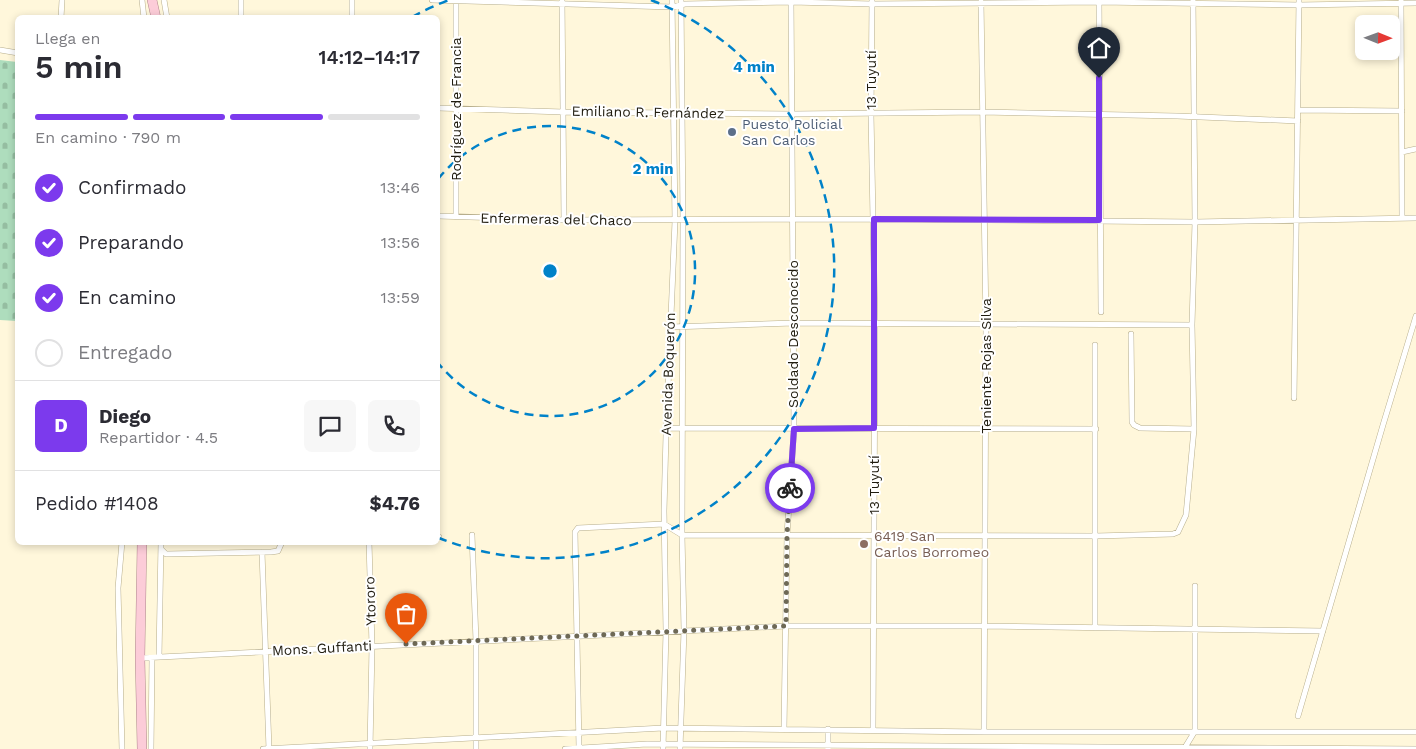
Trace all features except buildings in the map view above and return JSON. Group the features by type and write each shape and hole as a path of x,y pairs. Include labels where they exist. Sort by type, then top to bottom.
{"highway":[{"path":"152,0 155,15"},
{"path":"142,545 140,658 142,749"}],"street":[{"path":"61,15 62,0"},
{"path":"142,0 144,15"},
{"path":"164,0 166,15"},
{"path":"240,0 241,15"},
{"path":"352,0 352,15"},
{"path":"432,0 562,2 672,7 681,2 791,1 1416,3"},
{"name":"Rodríguez de Francia","path":"456,0 456,217"},
{"name":"Avenida Boquerón","path":"663,747 666,631 664,524 666,428 675,221 672,0"},
{"name":"Soldado Desconocido","path":"784,729 787,535 794,429 791,1"},
{"path":"1099,1 1101,312"},
{"path":"562,2 564,220"},
{"name":"Avenida Boquerón","path":"680,747 684,630 682,535 683,221 681,2"},
{"name":"13 Tuyutí","path":"872,2 871,114 875,323 873,729"},
{"name":"Teniente Rojas Silva","path":"982,2 986,325 984,732"},
{"path":"580,748 578,732 575,532 578,528 664,524 682,535 1095,536 1173,534 1178,532 1186,515 1194,429 1192,325 1195,222 1194,2"},
{"path":"1401,2 1402,218"},
{"path":"1294,398 1299,3"},
{"path":"0,50 15,52"},
{"name":"Emiliano R. Fernández","path":"440,108 564,112 792,114 982,112 1194,116 1298,121"},
{"path":"1298,110 1402,111"},
{"path":"1402,152 1416,149"},
{"name":"Enfermeras del Chaco","path":"440,216 675,221 874,219 1195,222 1416,218"},
{"path":"1298,716 1416,316"},
{"path":"670,327 794,323 1192,325"},
{"path":"1132,334 1132,422 1140,428 1194,429"},
{"path":"1095,345 1095,628"},
{"path":"666,428 1096,429"},
{"path":"472,535 476,640 476,749"},
{"path":"122,545 118,588 122,749"},
{"path":"159,657 161,545"},
{"path":"161,549 166,554 262,552 278,551 281,545"},
{"name":"Ytororo","path":"368,545 372,646 371,746"},
{"path":"262,552 269,749"},
{"path":"1185,748 1195,731 1195,586"},
{"name":"Mons. Guffanti","path":"140,658 786,626 985,626 1323,631"},
{"path":"151,749 152,658"},
{"path":"262,749 371,746 476,736 663,728 873,729 984,732 1416,732"},
{"path":"828,729 828,747"},
{"path":"565,749 898,747 1416,749"}],"green space":[{"path":"0,60 15,62 15,321 0,320"}],"way so far":[{"path":"406,644 786,626 787,535 790,488"}],"place":[{"name":"Puesto Policial San Carlos","path":"732,132"},
{"name":"6419 San Carlos Borromeo","path":"864,544"}],"route":[{"path":"790,488 794,429 874,428 874,219 1099,220 1099,78"}]}
